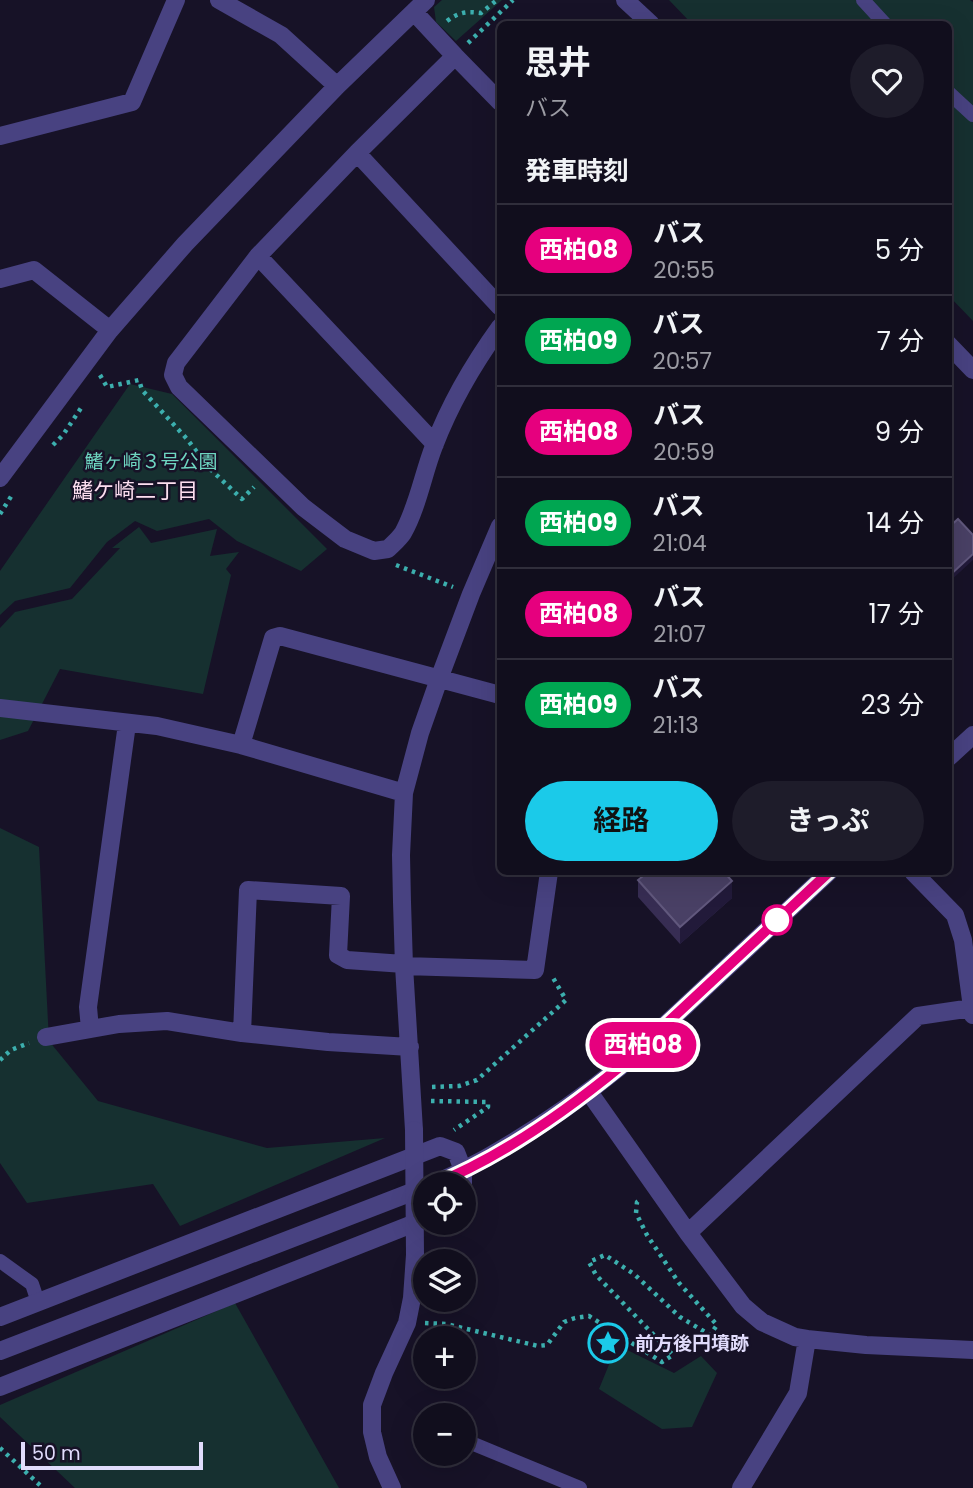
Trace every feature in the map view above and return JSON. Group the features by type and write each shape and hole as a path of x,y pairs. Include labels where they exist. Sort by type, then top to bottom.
{"street":[{"path":"0,136 132,102 176,0"},
{"path":"219,0 281,34 337,86"},
{"path":"625,0 648,21"},
{"path":"0,478 110,330 185,244 337,86 420,6 433,32 497,100"},
{"path":"455,56 258,256 176,363 173,375 179,387 303,507 345,538 374,551 388,549 402,534 435,444 483,351 497,331"},
{"path":"357,153 497,304"},
{"path":"258,256 435,444"},
{"path":"0,279 34,270 110,330"},
{"path":"952,348 973,370"},
{"path":"392,1488 377,1457 372,1432 372,1405 407,1323 415,1255 413,1094 404,965 401,855 404,793 419,733 497,533"},
{"path":"241,746 273,638 279,636 497,694"},
{"path":"0,708 157,726 241,746 404,793"},
{"path":"90,1029 88,1007 127,724"},
{"path":"952,754 973,735"},
{"path":"242,1032 248,890 341,897 338,955 347,960 535,970 549,875"},
{"path":"470,1172 558,1115 621,1066 827,875"},
{"path":"688,1233 918,1016 972,1011 968,935 955,915 916,875"},
{"path":"46,1037 119,1024 167,1021 328,1042 410,1047"},
{"path":"589,1092 688,1233 743,1306 762,1322 795,1337 807,1339 973,1350"},
{"path":"0,1317 440,1146 456,1152 462,1172"},
{"path":"0,1351 413,1192"},
{"path":"0,1387 413,1224"},
{"path":"741,1488 798,1393 807,1339"}],"lane":[{"path":"863,0 881,21"},
{"path":"952,96 973,115"},
{"path":"0,1261 32,1284 38,1302"},
{"path":"476,1445 580,1488"}],"path":[{"path":"433,32 457,14 470,11 481,13 497,0"},
{"path":"455,56 513,0"},
{"path":"100,374 107,387 139,380 142,390 187,439 208,467 242,499"},
{"path":"388,549 396,565 471,594"},
{"path":"413,1094 477,1080 566,1000 548,968 535,970"},
{"path":"0,1060 11,1050 46,1037"},
{"path":"413,1094 488,1102 488,1107 450,1132"},
{"path":"407,1323 446,1324 538,1346 547,1345 564,1322 589,1316 662,1362 673,1355 596,1275 589,1262 605,1255 634,1274 680,1317 710,1335 717,1325 680,1283 647,1235 636,1213 637,1202 656,1187"},
{"path":"0,1448 43,1488"}],"green space":[{"path":"442,0 502,0 456,41 436,22 434,7"},
{"path":"669,0 973,2 973,321 952,299 952,21 689,21"},
{"name":"鰭ヶ崎３号公園","path":"130,384 172,394 327,549 301,571 237,541 209,519 157,531 135,521 107,542 70,588 15,601 0,615 0,571"},
{"path":"139,527 151,543 217,529 210,556 239,552 226,569 231,575 203,694 60,669 28,731 0,740 0,628 15,612 72,599 120,548 112,548"},
{"path":"0,828 39,847 49,1041 98,1101 267,1148 385,1138 180,1226 153,1184 27,1203 0,1163"},
{"path":"235,1303 339,1488 75,1488 0,1417 0,1405"},
{"path":"617,1345 674,1373 701,1356 717,1373 692,1427 662,1429 599,1389"}],"building":[{"path":"958,519 973,535 973,554 952,573 952,524"},
{"path":"644,875 727,875 732,881 680,927 638,880"}],"bus line":[{"name":"西柏08","path":"459,1172 516,1141 589,1092 621,1066 826,875"}],"place":[{"name":"前方後円墳跡","path":"608,1343"}],"district":[{"name":"鰭ケ崎二丁目","path":"135,491"}]}
